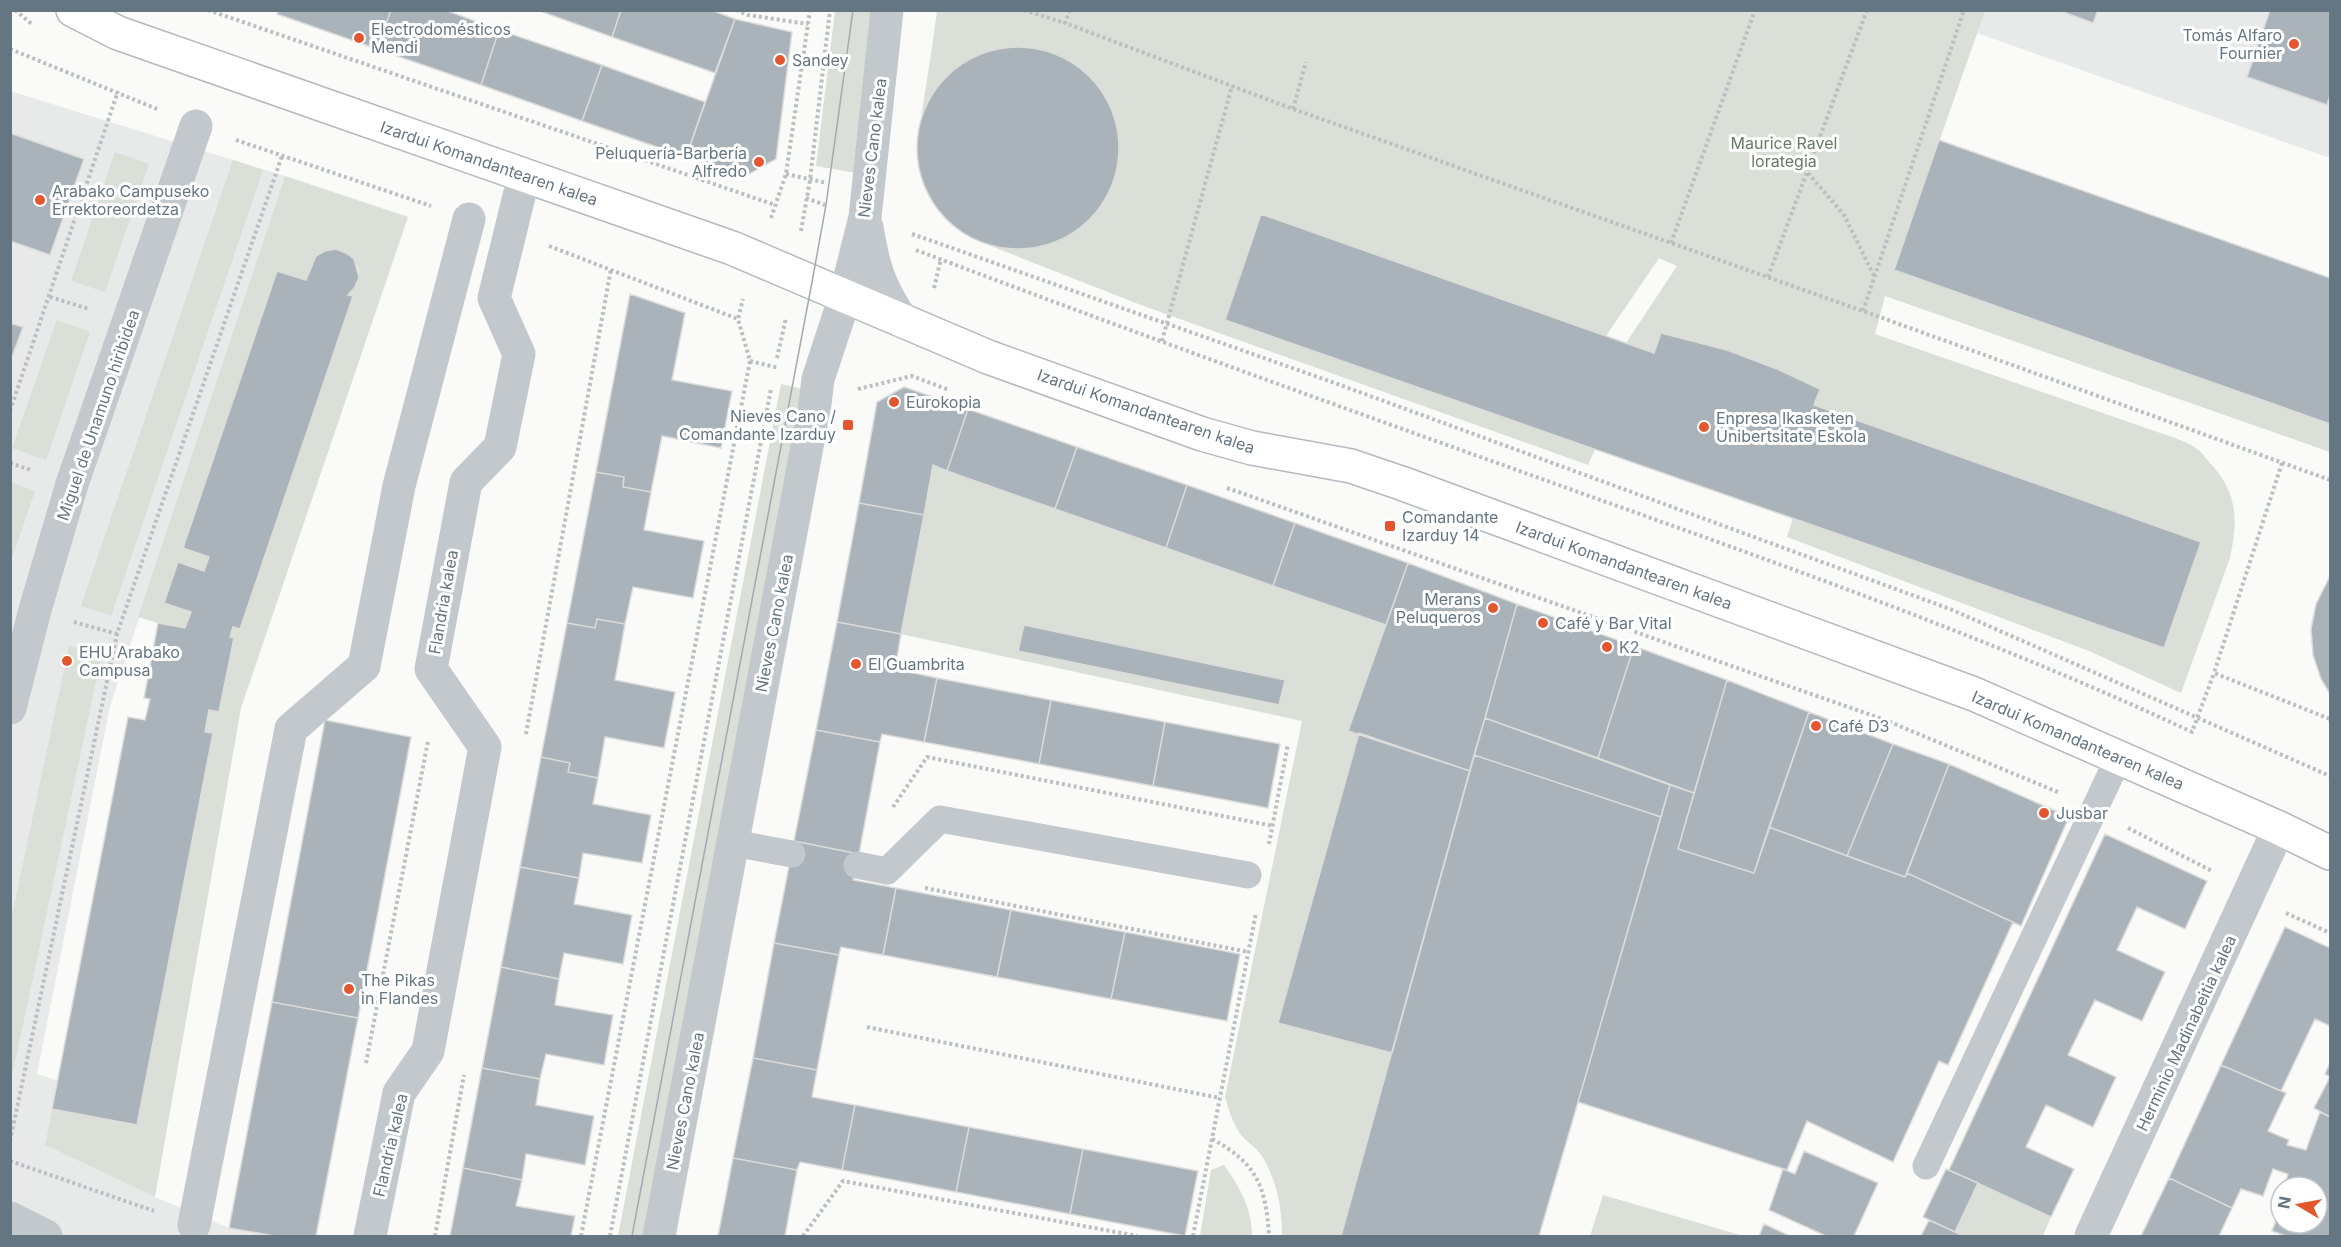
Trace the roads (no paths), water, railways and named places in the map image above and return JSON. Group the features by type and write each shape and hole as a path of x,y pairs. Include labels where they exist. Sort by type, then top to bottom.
{"main road":[{"name":"Izardui Komandantearen kalea","path":"73,10 118,33 756,258 988,357 1202,434 1252,448 1351,466 1974,694 2279,828 2331,854"}],"street":[{"name":"Nieves Cano kalea","path":"659,1236 816,404 818,379 845,297 865,217 887,10"},
{"name":"Miguel de Unamuno hiribidea","path":"10,708 35,610 72,484 196,126"},
{"name":"Flandria kalea","path":"370,1236 399,1093 428,1051 485,747 431,669 465,482 500,447 519,354 494,298 524,176"},
{"path":"865,217 873,266 885,295 903,322"},
{"path":"194,1225 291,729 364,666 399,486 469,219"},
{"name":"Herminio Madinabeitia kalea","path":"2091,1236 2279,828"},
{"path":"10,1218 46,1236"}],"lane":[{"path":"1926,1166 2119,757"},
{"path":"857,865 887,871 940,819 1248,875"},
{"path":"733,843 792,854"}],"tram line":[{"path":"632,1236 826,205 853,10"}],"place":[{"name":"Electrodomésticos Mendi","path":"359,38"},
{"name":"Tomás Alfaro Fournier","path":"2294,44"},
{"name":"Sandey","path":"780,60"},
{"name":"Peluquería-Barbería Alfredo","path":"759,162"},
{"name":"Arabako Campuseko Errektoreordetza","path":"40,200"},
{"name":"Eurokopia","path":"894,402"},
{"name":"Nieves Cano / Comandante Izarduy","path":"848,425"},
{"name":"Enpresa Ikasketen Unibertsitate Eskola","path":"1704,427"},
{"name":"Comandante Izarduy 14","path":"1390,526"},
{"name":"Merans Peluqueros","path":"1493,608"},
{"name":"Café y Bar Vital","path":"1543,623"},
{"name":"K2","path":"1607,647"},
{"name":"EHU Arabako Campusa","path":"67,661"},
{"name":"El Guambrita","path":"856,664"},
{"name":"Café D3","path":"1816,726"},
{"name":"Jusbar","path":"2044,813"},
{"name":"The Pikas in Flandes","path":"349,989"}],"park label":[{"name":"Maurice Ravel lorategia","path":"1784,152"}]}
